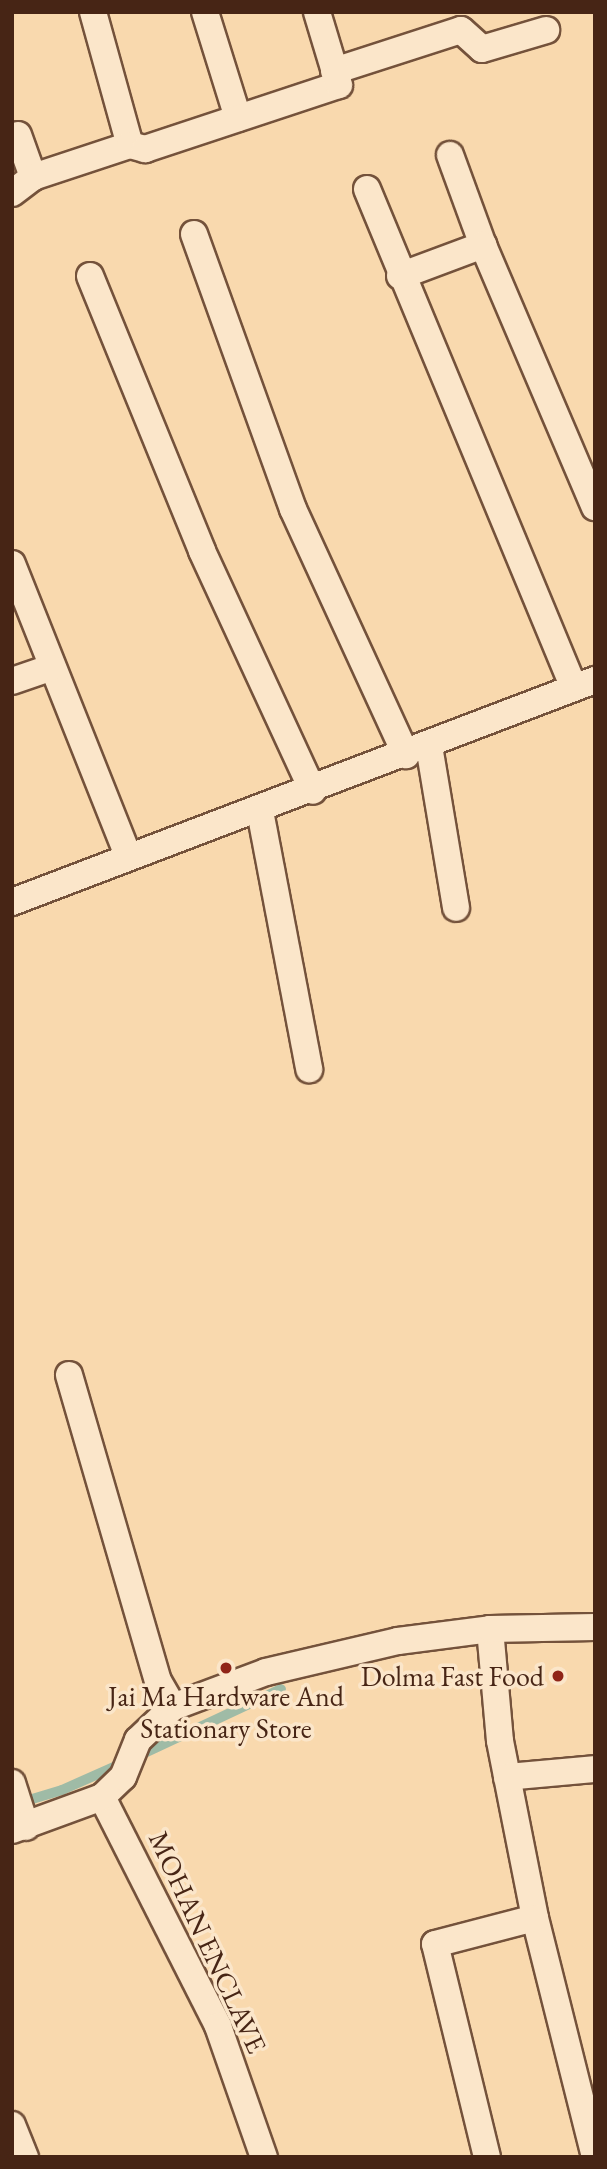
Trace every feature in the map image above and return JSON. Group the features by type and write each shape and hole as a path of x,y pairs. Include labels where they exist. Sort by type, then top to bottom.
{"street":[{"path":"93,12 130,145"},
{"path":"205,12 239,118"},
{"path":"317,12 336,78"},
{"path":"18,135 23,185 130,145 145,149 239,118 461,30 482,48 545,30"},
{"path":"450,155 482,245 595,508"},
{"path":"12,902 128,856 313,791 585,684 400,276 367,189"},
{"path":"194,234 293,509 417,751 456,908"},
{"path":"400,276 482,245"},
{"path":"90,275 202,551 313,791"},
{"path":"12,564 50,668 128,856"},
{"path":"12,681 50,668"},
{"path":"260,811 309,1069"},
{"path":"69,1374 158,1681 173,1707"},
{"path":"18,1809 102,1797 123,1777 138,1740 173,1707 266,1672 398,1641 490,1629 595,1627"},
{"path":"490,1629 507,1777 535,1918 595,2157"},
{"path":"507,1777 595,1769"},
{"name":"MOHAN ENCLAVE","path":"102,1797 218,2026 264,2157"},
{"path":"487,2157 435,1944 535,1918"},
{"path":"12,2125 25,2157"}],"waterway":[{"path":"136,1757 281,1689"},
{"path":"19,1803 62,1790 123,1763"}],"place":[{"name":"Jai Ma Hardware And Stationary Store","path":"226,1668"},
{"name":"Dolma Fast Food","path":"558,1676"}]}
